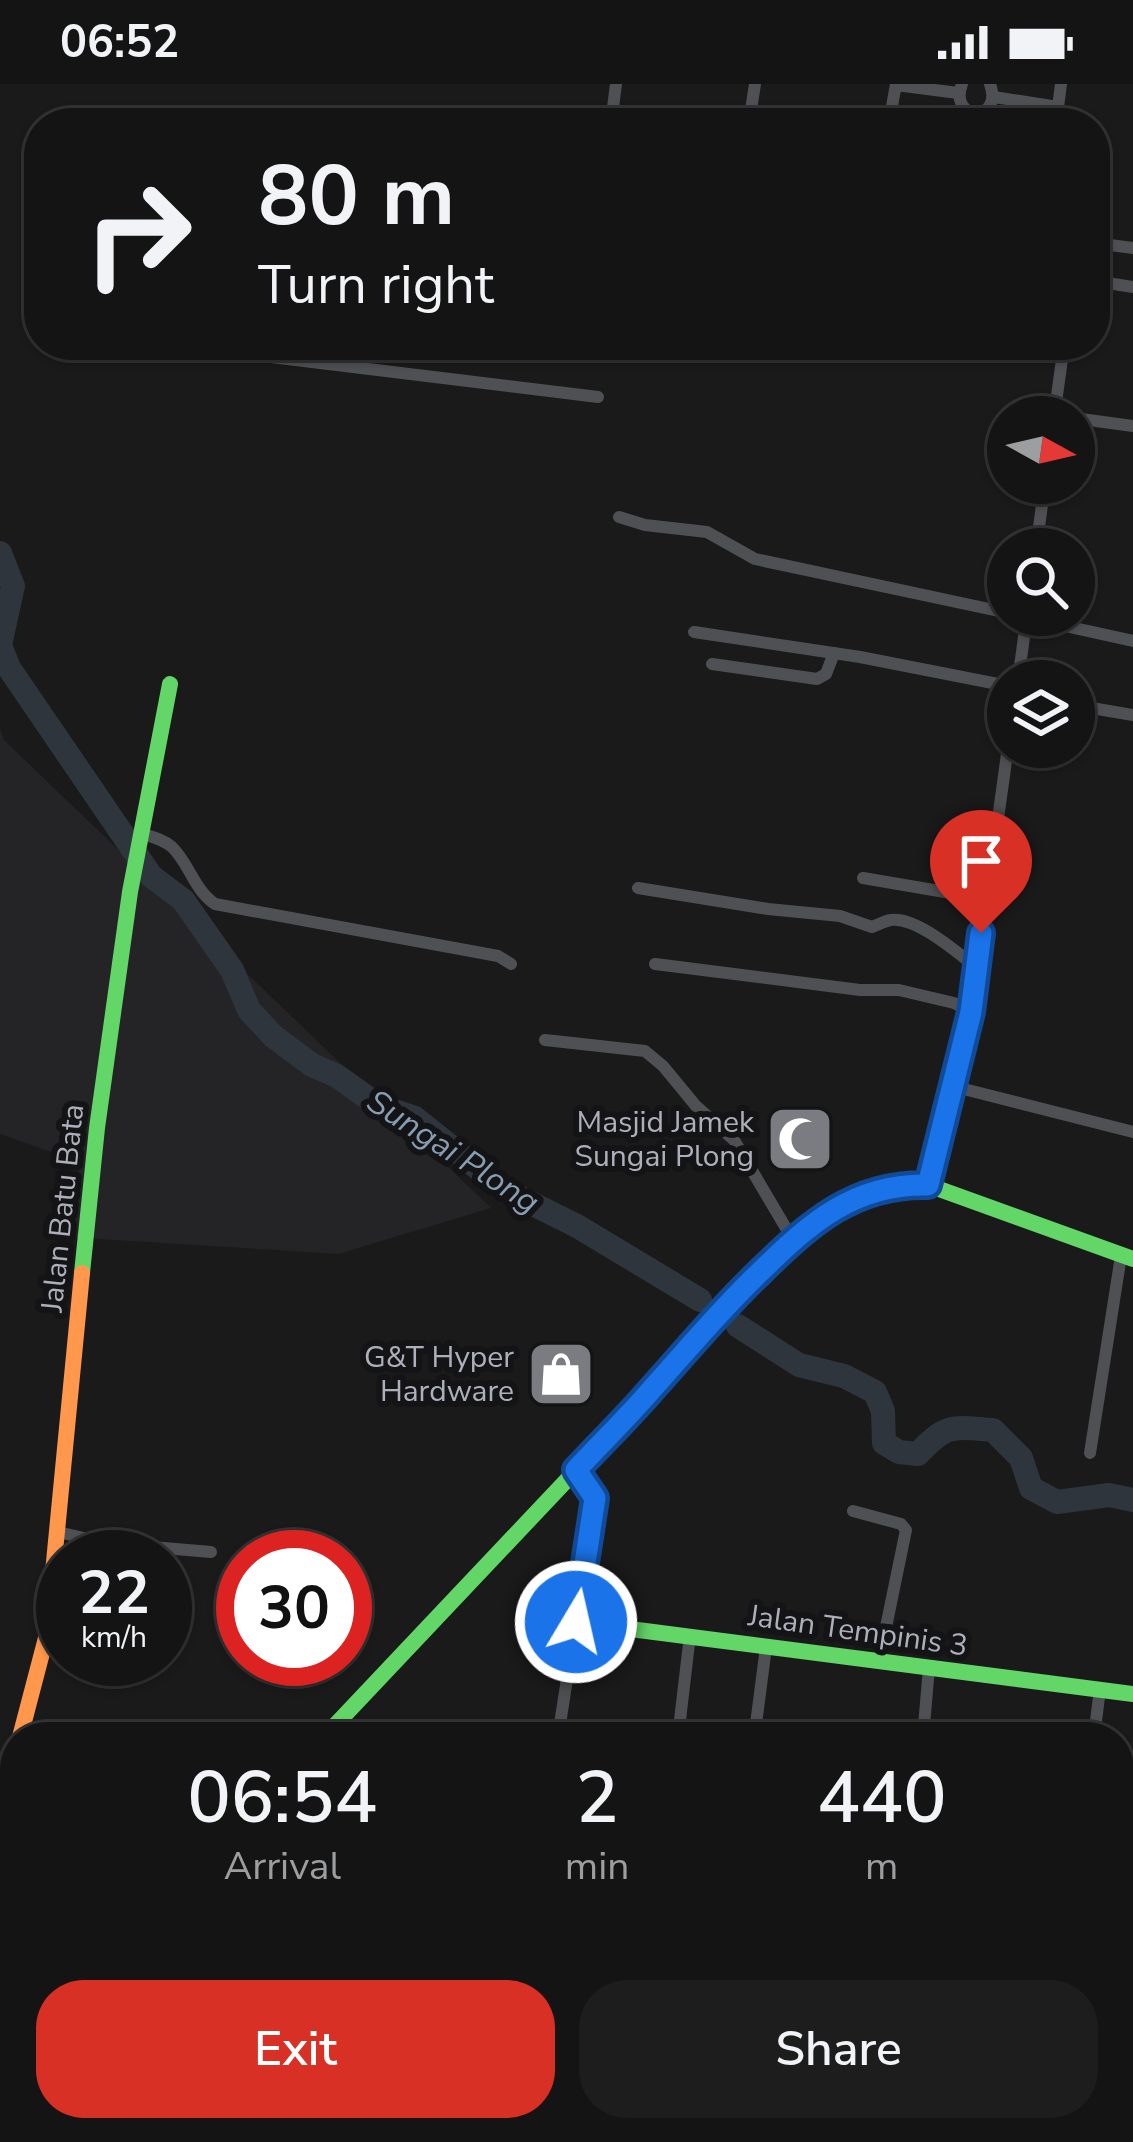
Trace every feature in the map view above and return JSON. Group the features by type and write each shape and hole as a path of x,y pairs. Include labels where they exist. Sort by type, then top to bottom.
{"main road":[{"name":"Jalan Batu Bata","path":"58,1530 89,1197 130,892 170,684"},
{"path":"341,1722 723,1307 810,1225 842,1204 879,1190 928,1185 1127,1258"},
{"name":"Jalan Tempinis 3","path":"576,1622 1133,1694"},
{"name":"Jalan Batu Bata","path":"23,1722 36,1672"}],"street":[{"path":"992,91 1058,106 1061,84"},
{"path":"896,85 960,88"},
{"path":"293,360 598,398"},
{"path":"1063,396 1064,360"},
{"path":"1095,421 1133,426"},
{"path":"619,518 707,532 755,559 987,608"},
{"path":"694,632 987,682"},
{"path":"1095,632 1133,641"},
{"path":"712,664 817,679 826,674 834,653"},
{"path":"1095,709 1133,715"},
{"path":"928,1185 971,1012 1005,768"},
{"path":"143,834 175,849 195,885 215,904 498,956 511,964"},
{"path":"863,878 986,899"},
{"path":"638,888 840,916 872,927 891,920 905,922 928,932 976,967"},
{"path":"655,964 899,990 971,1012"},
{"path":"545,1040 645,1051 734,1140 793,1240"},
{"path":"952,1086 1133,1132"},
{"path":"1090,1453 1127,1258"},
{"path":"560,1722 595,1498 576,1470"},
{"path":"854,1511 906,1530 879,1661"},
{"path":"192,1550 211,1552"},
{"path":"680,1722 690,1635"},
{"path":"756,1722 766,1647"},
{"path":"924,1722 929,1668"},
{"path":"1096,1722 1100,1689"}],"shaded area":[{"path":"0,729 4,740 491,1208 338,1254 67,1237 71,1159 0,1134"}],"waterway":[{"name":"Sungai Plong","path":"0,553 13,586 0,645 9,668 151,876 183,900 232,970 249,1010 273,1036 379,1106 415,1118 505,1190 577,1226 700,1300"},
{"name":"Sungai Plong","path":"738,1326 799,1365 844,1376 875,1392 883,1411 884,1443 899,1452 918,1454 951,1429 993,1430 1021,1458 1031,1488 1057,1502 1109,1495 1133,1500"}],"traffic: fast":[{"path":"82,1273 130,892 170,684"},
{"path":"338,1722 651,1391 723,1307 810,1225 842,1205 879,1190 928,1185 1133,1259"},
{"path":"576,1622 1133,1694"}],"traffic: slow":[{"path":"24,1722 47,1634 82,1273"}],"place":[{"name":"Masjid Jamek Sungai Plong","path":"800,1139"},
{"name":"G&T Hyper Hardware","path":"561,1374"}],"route":[{"path":"576,1622 595,1498 576,1470 723,1307 810,1225 842,1204 879,1190 928,1185 971,1012 981,933"}]}
